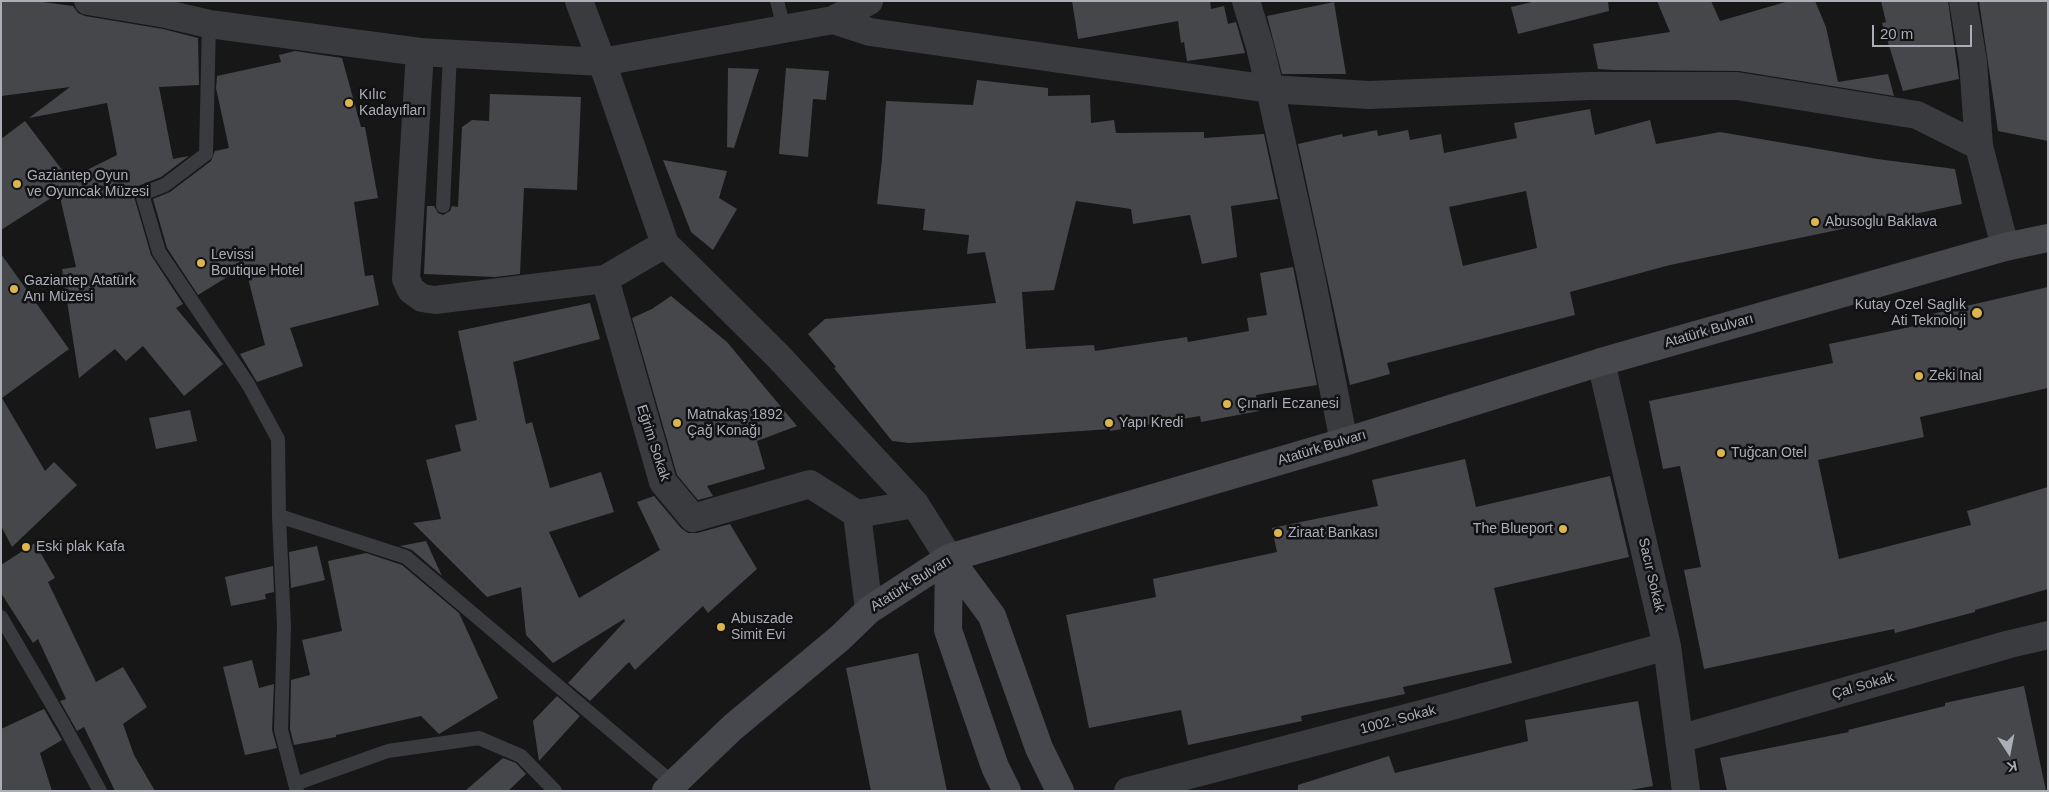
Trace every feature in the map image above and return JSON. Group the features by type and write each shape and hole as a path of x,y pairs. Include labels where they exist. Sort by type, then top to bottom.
{"main road":[{"name":"Atatürk Bulvarı","path":"670,787 733,727 840,638 869,610 949,558 1344,442 1601,362 2005,247 2048,238"},
{"path":"949,558 992,616 1039,748 1060,791"},
{"path":"949,558 948,630 1001,779"}],"street":[{"path":"88,1 166,7 209,24 420,52 602,62 833,20 869,1"},
{"path":"578,1 602,62 665,244 778,356 915,504 949,558"},
{"path":"1246,1 1270,89 1310,271 1344,442"},
{"path":"1963,1 1973,62 1978,146 2005,247"},
{"path":"833,20 870,32 1270,89 1369,95 1589,86 1737,86 1917,115 1978,146"},
{"path":"420,52 406,279 411,290 422,298 435,300 604,279 665,244"},
{"name":"Eğrim Sokak","path":"604,279 663,482 693,518 810,484 857,514"},
{"name":"Sacır Sokak","path":"1601,362 1667,646 1686,791"},
{"path":"869,610 857,514 915,504"},
{"name":"Çal Sokak","path":"1680,739 2010,644 2048,635"},
{"name":"1002. Sokak","path":"1128,791 1448,707 1667,646"}],"lane":[{"path":"777,1 784,28"},
{"path":"209,24 206,154 164,185 142,194 160,252 248,384 278,439 278,516 284,626 281,730 296,787 388,751 479,738 521,756 555,791"},
{"path":"443,206 450,53"},
{"path":"278,516 406,557 670,787"},
{"path":"1,617 100,791"}],"building":[{"path":"1,1 35,1 73,6 78,13 85,16 163,29 198,38 199,85 159,87 173,159 189,156 161,177 138,186 133,193 151,255 183,304 176,308 223,364 184,396 143,346 126,361 115,349 79,378 62,269 76,267 59,193 1,230 1,139 25,121 69,179 117,155 107,103 29,118 70,87 1,96"},
{"path":"1072,1 1210,1 1211,9 1224,6 1228,24 1236,22 1245,53 1187,61 1184,42 1181,43 1178,21 1078,39"},
{"path":"1536,1 1608,1 1609,11 1518,34 1511,7"},
{"path":"1657,1 1711,1 1720,21 1789,1 1815,1 1826,27 1838,82 1888,74 1894,96 1739,71 1598,69 1593,44 1670,32"},
{"path":"1881,1 1948,1 1959,79 1903,91 1882,23 1886,22"},
{"path":"1979,1 2048,1 2048,141 1998,131"},
{"path":"1334,2 1346,74 1282,74 1267,16"},
{"path":"295,51 342,58 361,127 365,127 378,198 354,202 365,276 373,275 379,305 290,328 303,366 257,382 240,354 265,345 245,266 198,295 167,248 153,199 170,192 211,161 215,151 229,148 216,88 217,76 281,62 279,55"},
{"path":"728,68 759,69 734,148 727,147"},
{"path":"786,68 829,71 826,100 813,99 808,157 779,154"},
{"path":"977,80 1048,88 1048,96 1090,95 1091,123 1114,120 1116,133 1204,132 1204,138 1264,134 1278,199 1231,206 1237,257 1202,264 1190,215 1133,224 1131,209 1076,201 1054,290 1022,292 1026,349 1094,345 1095,351 1187,337 1188,342 1249,331 1247,318 1267,315 1260,273 1293,267 1317,385 1256,395 1259,411 1201,422 1200,416 1110,431 1110,429 909,443 892,441 834,368 836,367 808,334 825,319 996,303 985,252 967,254 969,235 923,230 925,209 877,204 886,101 973,105"},
{"path":"490,94 581,97 577,190 524,188 520,274 495,277 424,274 427,206 434,206 438,213 443,215 450,211 452,206 458,207 462,127 472,120 489,121"},
{"path":"1590,109 1595,135 1650,120 1656,144 1720,132 1877,159 1955,169 1962,204 1670,265 1570,292 1575,315 1387,363 1390,374 1350,385 1298,144 1342,134 1343,137 1377,130 1378,136 1408,130 1410,140 1441,134 1444,153 1517,138 1514,123","holes":["1526,191 1537,248 1463,266 1449,207"]},
{"path":"663,160 727,171 719,198 737,209 713,250 691,232"},
{"path":"1,254 69,349 2,398 45,471 54,462 77,485 12,547 1,526"},
{"path":"2048,287 2048,388 1920,417 1924,437 1818,460 1839,559 1971,525 1967,511 2048,487 2048,589 1975,610 1975,612 1895,633 1894,629 1704,669 1684,570 1701,567 1680,466 1663,469 1649,401 1833,363 1829,344 1934,322 1932,314"},
{"path":"671,296 727,342 797,426 757,441 765,469 707,486 713,496 698,500 677,475 632,318 652,309"},
{"path":"590,303 600,339 513,362 526,424 532,422 550,488 601,472 614,512 549,532 579,598 660,550 637,502 654,496 681,528 688,533 697,533 730,524 757,569 708,613 703,606 635,670 629,662 590,701 568,683 625,621 624,619 553,663 526,635 521,587 487,597 413,523 441,519 426,460 461,451 455,425 477,420 458,331"},
{"path":"190,410 197,441 156,449 149,418"},
{"path":"1465,459 1476,507 1610,476 1629,557 1494,588 1512,663 1403,687 1405,694 1301,716 1302,721 1188,745 1181,710 1089,728 1066,615 1156,597 1153,579 1277,552 1272,528 1378,506 1372,480"},
{"path":"426,541 442,576 412,550 400,546"},
{"path":"35,543 55,578 48,582 96,682 123,667 147,707 123,724 134,755 155,791 115,791 84,727 77,731 60,701 66,699 38,639 33,643 1,593 1,565"},
{"path":"317,546 325,580 291,588 289,552"},
{"path":"366,553 402,565 459,613 498,698 439,734 421,716 336,735 336,737 294,745 290,729 291,680 310,675 302,640 342,631 328,561"},
{"path":"273,566 274,592 265,594 266,599 231,606 225,577"},
{"path":"918,653 947,791 871,791 846,668"},
{"path":"252,660 259,688 274,684 272,730 277,748 245,755 223,667"},
{"path":"2024,686 2046,791 1727,791 1720,758 1849,732 1848,730 1945,706 1945,703"},
{"path":"557,696 580,716 539,761 533,721"},
{"path":"1638,701 1653,786 1625,791 1298,791 1298,785 1389,756 1395,773 1528,741 1525,720"},
{"path":"44,709 62,740 40,753 52,791 1,791 1,729"},
{"path":"503,758 516,763 526,774 508,791 465,791"}],"place":[{"name":"Kılıc Kadayıfları","path":"349,103"},
{"name":"Gaziantep Oyun ve Oyuncak Müzesi","path":"17,184"},
{"name":"Abusoglu Baklava","path":"1815,222"},
{"name":"Levissi Boutique Hotel","path":"201,263"},
{"name":"Gaziantep Atatürk Anı Müzesi","path":"14,289"},
{"name":"Kutay Ozel Saglık Ati Teknoloji","path":"1977,313"},
{"name":"Zeki Inal","path":"1919,376"},
{"name":"Çınarlı Eczanesi","path":"1227,404"},
{"name":"Matnakaş 1892 Çağ Konağı","path":"677,423"},
{"name":"Yapı Kredi","path":"1109,423"},
{"name":"Tuğcan Otel","path":"1721,453"},
{"name":"The Blueport","path":"1563,529"},
{"name":"Ziraat Bankası","path":"1278,533"},
{"name":"Eski plak Kafa","path":"26,547"},
{"name":"Abuszade Simit Evi","path":"721,627"}]}
